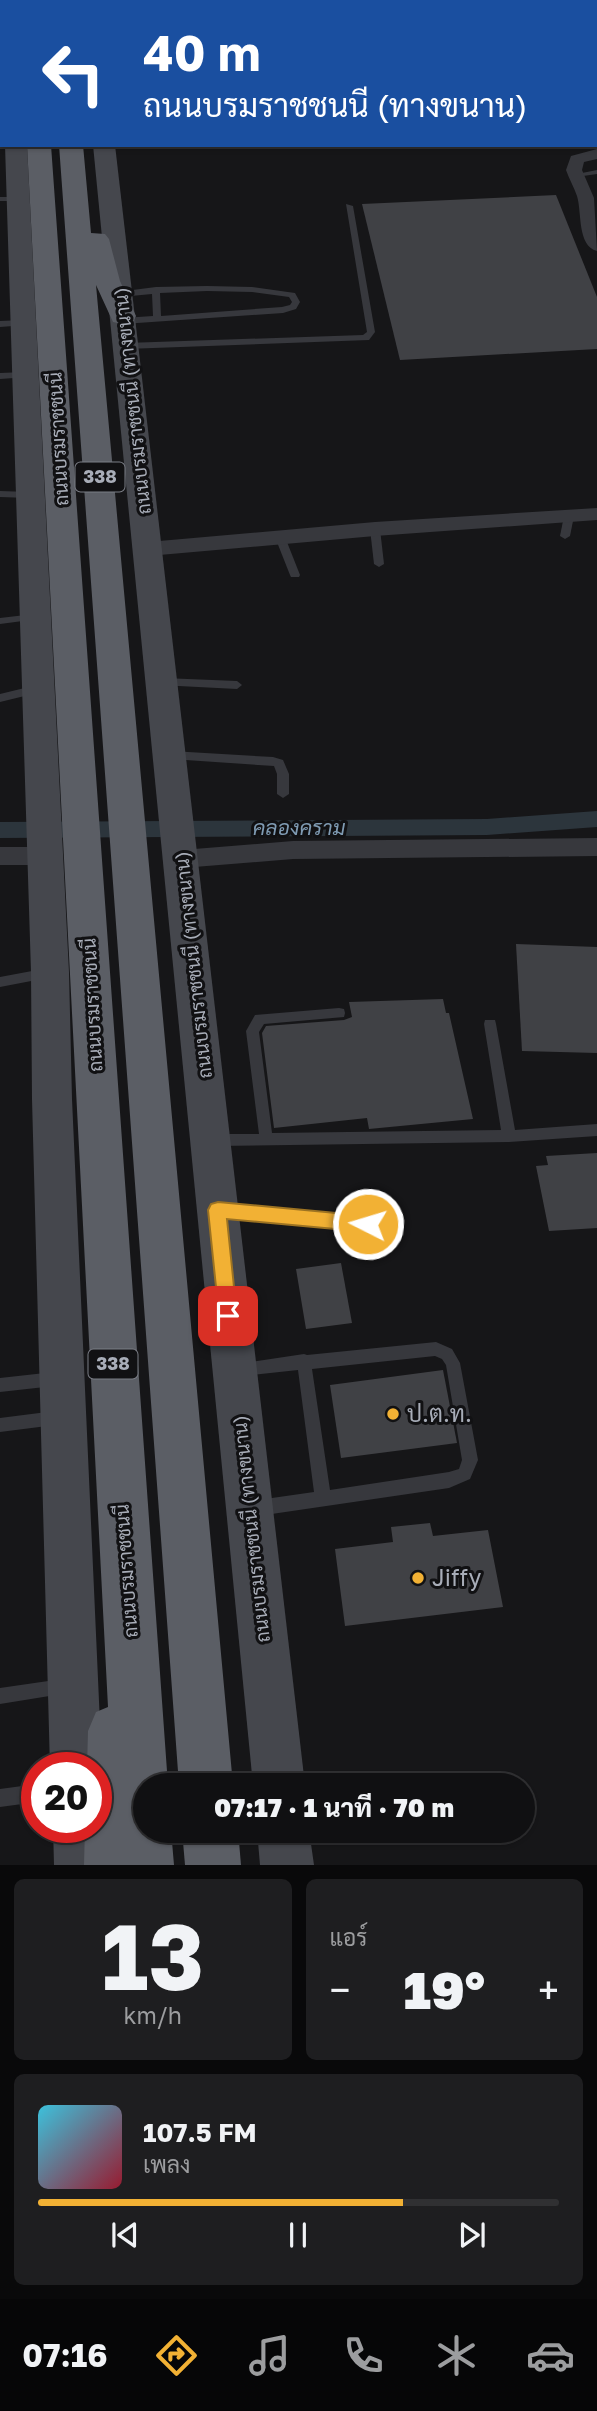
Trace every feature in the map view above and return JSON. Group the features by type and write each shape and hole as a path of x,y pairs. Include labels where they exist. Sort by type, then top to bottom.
{"highway":[{"name":"ถนนบรมราชชนนี","path":"39,147 80,809 57,856 124,1552 146,1865"},
{"name":"ถนนบรมราชชนนี","path":"71,147 205,1773"},
{"path":"76,192 90,217 107,281 123,319"},
{"path":"12,194 50,301"},
{"path":"112,1865 116,1682 124,1552"},
{"path":"211,1843 212,1865"}],"main road":[{"name":"338","path":"16,147 12,194 12,375 29,495 41,804 57,856 50,972 75,1752"},
{"name":"ถนนบรมราชชนนี (ทางขนาน)","path":"104,147 182,857 247,1511 278,1773"},
{"path":"80,1843 81,1865"},
{"path":"284,1843 287,1865"}],"street":[{"path":"595,239 592,197 574,170 577,159 597,154"},
{"path":"148,549 375,529 567,526 597,514"},
{"path":"182,857 293,849 597,847"},
{"path":"0,856 57,856"}],"lane":[{"path":"576,175 597,172"},
{"path":"123,319 366,338 371,332 349,206"},
{"path":"156,290 280,291 292,295 296,302 293,307 284,310 123,319 156,290"},
{"path":"156,290 158,317"},
{"path":"238,312 241,290"},
{"path":"0,494 29,495"},
{"path":"375,529 379,564"},
{"path":"280,537 295,575"},
{"path":"0,621 34,617"},
{"path":"163,682 237,685"},
{"path":"0,698 37,689"},
{"path":"171,755 279,763 283,774 282,794"},
{"path":"0,982 50,972"},
{"path":"266,1139 252,1031 255,1023 260,1019 339,1013"},
{"path":"490,1024 509,1136"},
{"path":"211,1140 509,1136 597,1130"},
{"path":"218,1210 368,1224"},
{"path":"233,1370 436,1349 447,1354 456,1372 470,1461 465,1474 449,1480 247,1511"},
{"path":"304,1361 323,1498"},
{"path":"0,1385 62,1398"},
{"path":"0,1424 62,1398"},
{"path":"0,1696 73,1685"},
{"path":"0,1798 21,1795"}],"building":[{"path":"556,195 597,297 597,349 400,360 362,204"},
{"path":"516,944 597,947 597,1053 522,1051"},
{"path":"443,999 446,1013 449,1013 473,1119 369,1129 367,1118 274,1128 262,1033 266,1026 344,1020 352,1017 349,1002"},
{"path":"597,1153 597,1228 549,1231 536,1166 548,1165 546,1156"},
{"path":"341,1263 352,1323 306,1329 296,1269"},
{"name":"ป.ต.ท.","path":"443,1370 457,1443 341,1458 330,1385"},
{"name":"Jiffy","path":"430,1523 433,1536 488,1530 503,1607 345,1626 335,1549 393,1542 391,1527"}],"waterway":[{"name":"คลองคราม","path":"0,830 487,827 597,819"}],"place":[{"name":"ป.ต.ท.","path":"393,1414"},
{"name":"Jiffy","path":"418,1578"}],"route":[{"path":"228,1316 218,1210 368,1224"}]}
